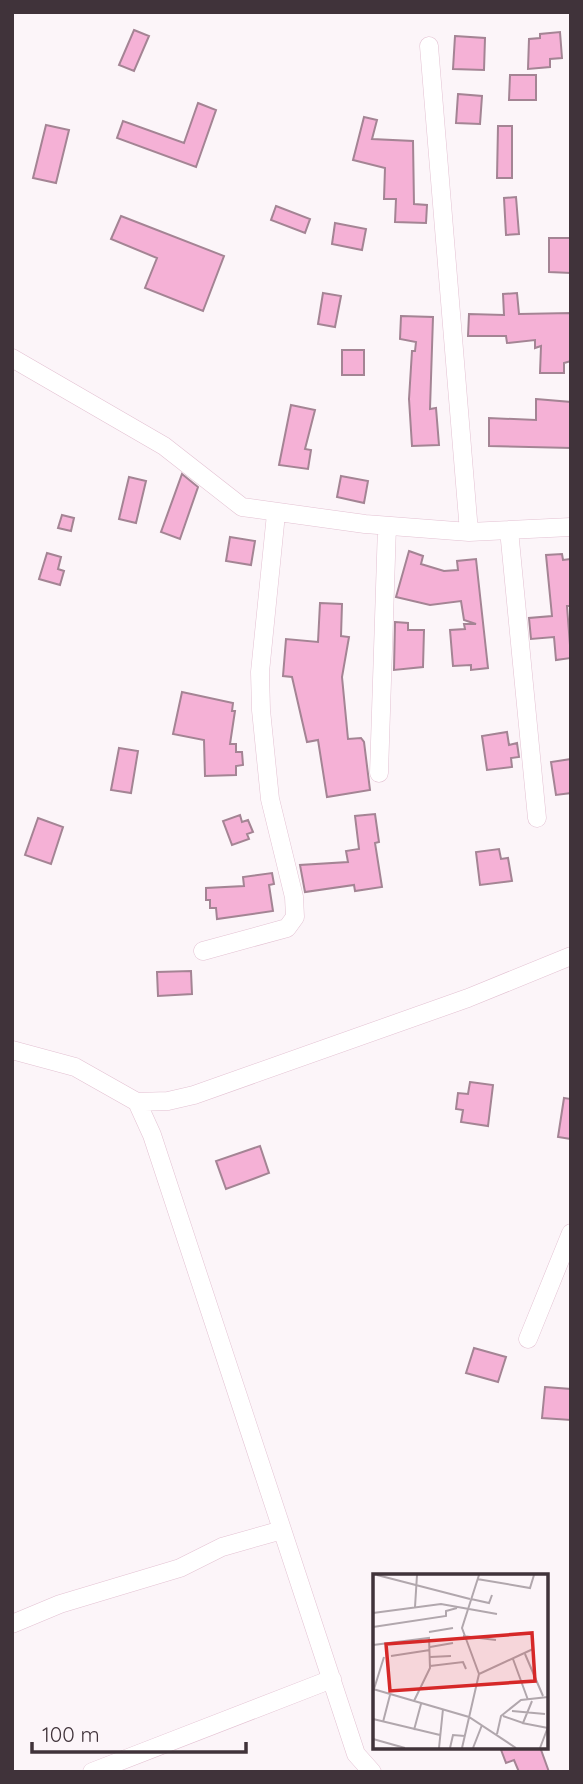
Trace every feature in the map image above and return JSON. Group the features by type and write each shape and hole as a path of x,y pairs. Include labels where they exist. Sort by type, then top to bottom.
{"street":[{"path":"429,46 469,532"},
{"path":"12,358 163,446 243,507 276,514 469,532 571,527"},
{"path":"203,951 287,928 295,917 294,897 271,799 261,710 260,672 276,514"},
{"path":"379,773 387,526"},
{"path":"509,530 537,818"},
{"path":"12,1050 75,1067 137,1102 168,1101 194,1095 468,998 571,957"},
{"path":"137,1102 152,1135 356,1754 372,1772"},
{"path":"528,1339 571,1233"},
{"path":"12,1624 60,1604 180,1568 222,1547 282,1530"},
{"path":"92,1772 332,1679"}],"building":[{"path":"134,30 149,36 134,71 119,65"},
{"path":"560,32 562,58 550,59 550,67 528,69 529,39 540,38 540,34"},
{"path":"455,36 485,38 484,70 453,69"},
{"path":"510,75 536,75 536,100 509,100"},
{"path":"458,94 482,96 480,124 456,123"},
{"path":"198,103 216,110 196,167 117,138 123,121 184,143"},
{"path":"364,117 377,120 372,139 413,141 414,204 427,205 426,223 395,222 396,199 384,199 385,168 353,160"},
{"path":"46,125 69,130 56,183 33,178"},
{"path":"498,126 512,126 512,178 497,178"},
{"path":"516,197 519,234 506,235 504,198"},
{"path":"276,206 310,219 305,233 271,220"},
{"path":"121,216 224,256 203,311 145,288 157,258 111,239"},
{"path":"335,223 366,229 362,250 332,244"},
{"path":"549,238 571,238 571,273 549,272"},
{"path":"323,293 341,296 335,327 318,324"},
{"path":"517,293 519,314 571,313 571,361 564,363 564,373 540,373 541,346 535,348 535,340 507,343 506,336 468,336 469,314 504,315 503,294"},
{"path":"401,316 433,317 430,409 436,408 439,445 412,446 409,399 412,351 415,351 416,342 400,339"},
{"path":"342,350 364,350 364,375 342,375"},
{"path":"536,399 571,402 571,448 489,446 489,418 536,420"},
{"path":"291,405 315,410 305,449 311,450 308,469 279,465"},
{"path":"182,474 198,487 180,539 161,532"},
{"path":"341,476 368,481 364,503 337,497"},
{"path":"129,477 146,481 136,523 119,519"},
{"path":"62,515 74,518 71,531 58,528"},
{"path":"230,537 255,541 251,565 226,561"},
{"path":"409,551 423,556 421,564 444,571 458,570 457,561 476,559 488,668 471,670 471,665 453,666 450,630 465,629 464,624 476,624 464,620 461,601 430,605 396,597"},
{"path":"47,553 61,557 58,569 64,571 60,585 39,579"},
{"path":"562,554 563,560 571,559 571,606 567,606 571,658 556,660 554,637 531,639 529,618 552,616 546,555"},
{"path":"320,603 342,604 341,636 349,637 342,677 348,739 361,738 364,742 370,790 327,797 318,740 307,742 292,677 283,676 286,639 318,642"},
{"path":"395,622 408,623 408,630 424,630 423,667 394,670"},
{"path":"182,692 233,703 232,711 235,711 230,744 236,744 236,752 242,752 243,765 236,766 236,775 205,776 204,740 173,734"},
{"path":"507,732 509,745 517,743 519,757 511,758 512,767 487,770 482,736"},
{"path":"119,748 138,751 131,793 111,790"},
{"path":"571,759 571,793 556,795 551,762"},
{"path":"375,814 379,842 375,843 382,887 355,891 354,885 305,892 300,865 348,862 346,851 359,849 355,816"},
{"path":"240,815 242,822 248,820 253,832 247,834 249,839 232,845 223,821"},
{"path":"38,818 63,827 51,864 25,855"},
{"path":"499,849 501,859 508,858 512,881 480,885 476,852"},
{"path":"272,873 274,884 269,885 273,911 217,919 216,908 210,908 210,900 206,900 206,888 244,886 243,877"},
{"path":"191,971 192,994 158,996 157,972"},
{"path":"470,1082 493,1085 488,1126 461,1122 463,1110 456,1109 458,1093 468,1094"},
{"path":"564,1098 571,1099 571,1139 558,1137"},
{"path":"260,1146 269,1173 226,1189 216,1161"},
{"path":"474,1348 506,1357 498,1382 466,1373"},
{"path":"545,1387 571,1389 571,1420 542,1418"},
{"path":"501,1749 541,1749 549,1772 519,1772 514,1760 506,1763"}]}
